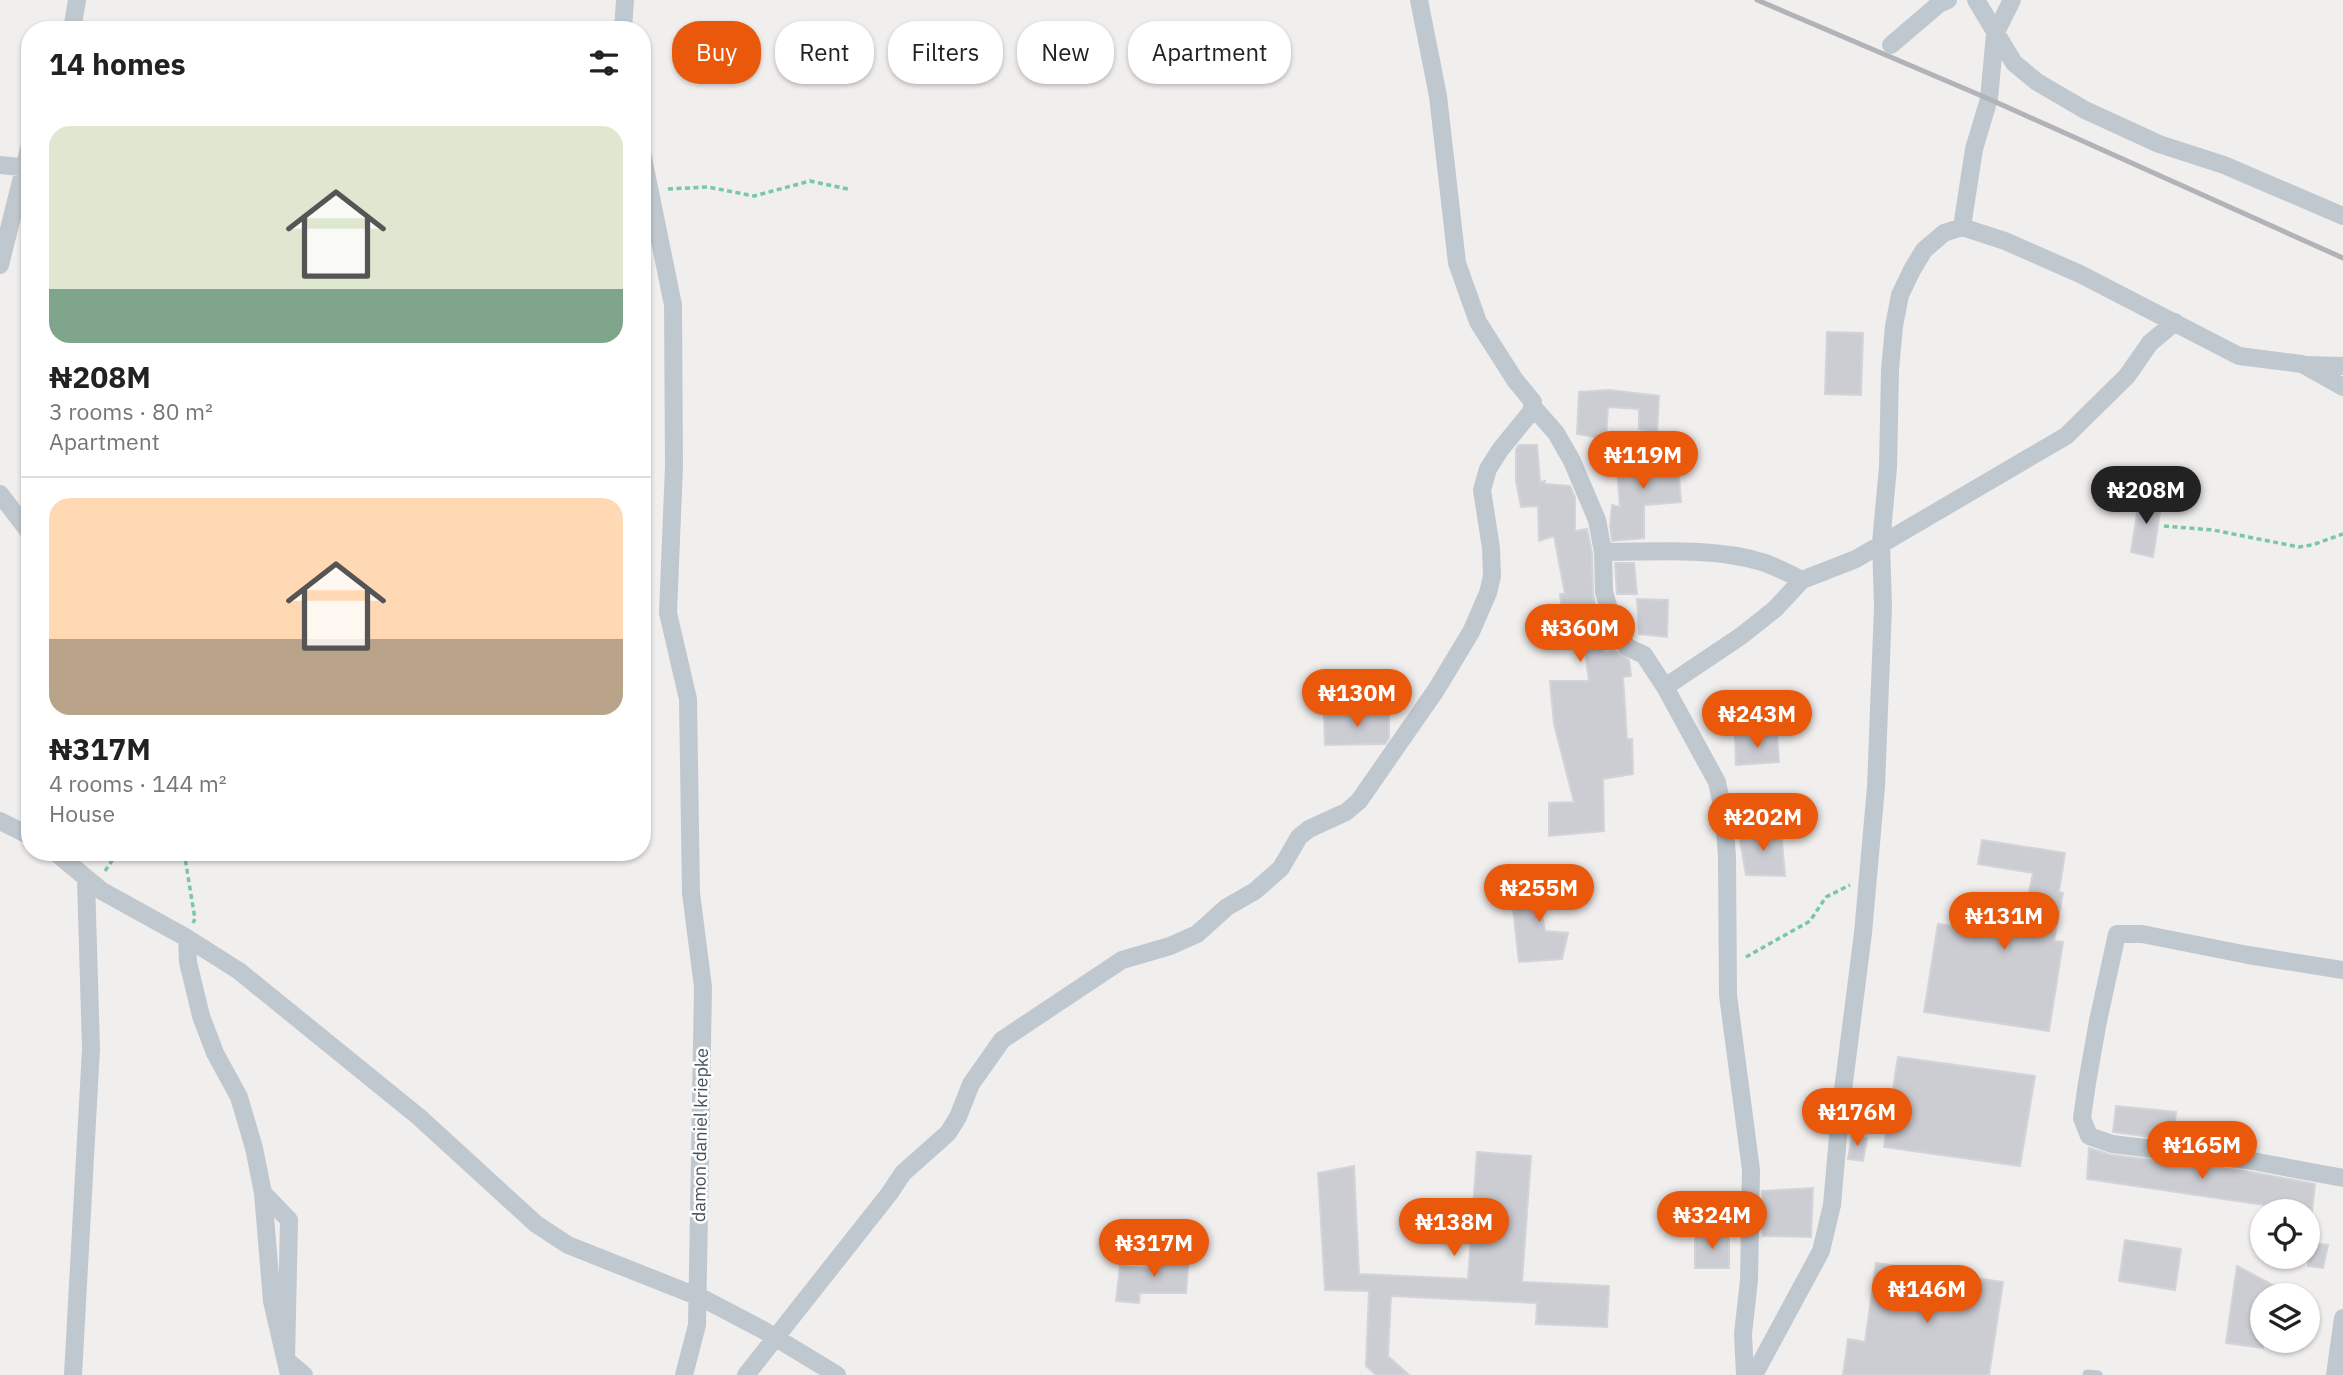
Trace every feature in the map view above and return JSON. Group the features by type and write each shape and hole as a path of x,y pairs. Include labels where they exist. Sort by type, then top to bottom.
{"street":[{"path":"74,21 77,0"},
{"path":"624,21 625,0"},
{"path":"1419,0 1438,96 1457,263 1478,321 1515,380 1531,397 1533,407 1556,433 1572,461 1597,520 1603,552 1604,592 1613,622 1627,647 1644,655 1665,687 1717,782 1724,815 1727,857 1728,995 1751,1170 1749,1280 1743,1334 1745,1375"},
{"path":"1891,45 1939,4 1948,0"},
{"path":"1976,0 2014,63 2037,82 2085,110 2159,144 2224,165 2343,216"},
{"path":"1962,227 1974,149 1989,99 1995,34 2012,0"},
{"path":"0,165 21,168"},
{"path":"0,265 21,187"},
{"name":"damon daniel kriepke","path":"651,210 673,305 674,466 668,613 688,699 691,894 703,987 696,1325 684,1375"},
{"path":"1754,1375 1821,1251 1832,1205 1876,787 1883,607 1881,542 1888,467 1889,370 1900,295 1924,250 1944,233 1962,227 2004,241 2080,274 2239,356 2302,365 2343,366"},
{"path":"1665,687 1741,636 1774,609 1802,580 1856,559 2066,436 2127,376 2150,343 2175,322"},
{"path":"2302,365 2343,387"},
{"path":"746,1375 903,1173 948,1133 958,1117 971,1084 1002,1040 1122,960 1170,946 1197,933 1227,907 1255,891 1281,868 1299,837 1309,829 1346,812 1359,801 1436,690 1471,632 1488,593 1492,576 1491,548 1482,489 1488,469 1533,407"},
{"path":"0,494 21,521"},
{"path":"1603,552 1725,555 1762,562 1802,580"},
{"path":"0,821 21,832"},
{"path":"66,861 102,891 187,937 239,971 388,1091 536,1224 568,1245 697,1297 837,1375"},
{"path":"73,1375 91,1049 86,878"},
{"path":"2343,970 2142,934 2117,934 2098,1021 2082,1118 2089,1136 2112,1144 2247,1160 2343,1178"},
{"path":"187,937 188,962 201,1016 215,1053 239,1097 254,1148 262,1194 272,1301 287,1368 304,1375"},
{"path":"2335,1375 2343,1318"}],"path":[{"path":"651,189 708,187 754,196 810,181 848,189"},
{"path":"2164,526 2213,530 2299,547 2343,534"},
{"path":"185,861 195,919 187,937"},
{"path":"1729,966 1810,921 1826,897 1868,876"}],"building":[{"path":"1827,332 1863,333 1861,395 1825,394"},
{"path":"1609,390 1659,396 1657,432 1639,429 1639,409 1608,407 1606,439 1577,434 1579,392"},
{"path":"1519,445 1537,445 1540,482 1570,486 1575,497 1575,531 1587,529 1592,553 1593,593 1604,653 1616,651 1629,660 1631,676 1623,677 1627,739 1632,739 1633,774 1603,779 1604,831 1549,836 1549,803 1574,802 1554,724 1550,681 1589,681 1584,644 1567,644 1560,594 1565,594 1554,536 1539,541 1538,506 1521,507 1516,481 1516,449"},
{"path":"1677,452 1681,502 1644,505 1644,538 1612,541 1612,505 1620,507 1616,457"},
{"path":"2140,494 2162,499 2153,557 2131,552"},
{"path":"1615,563 1634,563 1637,594 1617,594"},
{"path":"1637,599 1668,600 1667,637 1639,634"},
{"path":"1389,714 1389,738 1385,744 1325,745 1324,715"},
{"path":"1777,734 1779,762 1736,765 1735,737"},
{"path":"1781,829 1785,876 1746,875 1739,835"},
{"path":"1982,840 2065,853 2059,892 2063,893 2054,941 2063,942 2049,1031 1924,1012 1938,924 2020,936 2033,873 1978,864"},
{"path":"1581,886 1582,895 1540,905 1545,931 1568,933 1562,959 1519,962 1511,891"},
{"path":"1898,1057 2035,1076 2020,1166 1884,1147"},
{"path":"2116,1106 2176,1112 2173,1140 2113,1132"},
{"path":"1852,1135 1867,1138 1863,1161 1848,1159"},
{"path":"2089,1148 2111,1155 2245,1171 2315,1184 2313,1199 2250,1199 2250,1203 2087,1179"},
{"path":"1477,1152 1531,1156 1522,1282 1609,1286 1607,1327 1536,1324 1537,1303 1391,1296 1388,1356 1409,1375 1376,1375 1366,1366 1369,1291 1325,1290 1318,1173 1354,1166 1359,1274 1468,1279"},
{"path":"1813,1188 1811,1237 1763,1236 1762,1191"},
{"path":"1729,1234 1729,1268 1695,1268 1695,1235"},
{"path":"2125,1240 2181,1249 2175,1290 2119,1281"},
{"path":"2320,1244 2328,1245 2323,1268 2320,1268"},
{"path":"1159,1256 1189,1256 1186,1293 1140,1293 1139,1303 1116,1301 1120,1266 1159,1270"},
{"path":"1876,1263 2003,1282 1989,1375 1843,1375 1848,1339 1865,1342"},
{"path":"2237,1266 2269,1283 2250,1283 2250,1346 2226,1343"}],"railway":[{"path":"1757,0 1989,99 2343,258"}]}
